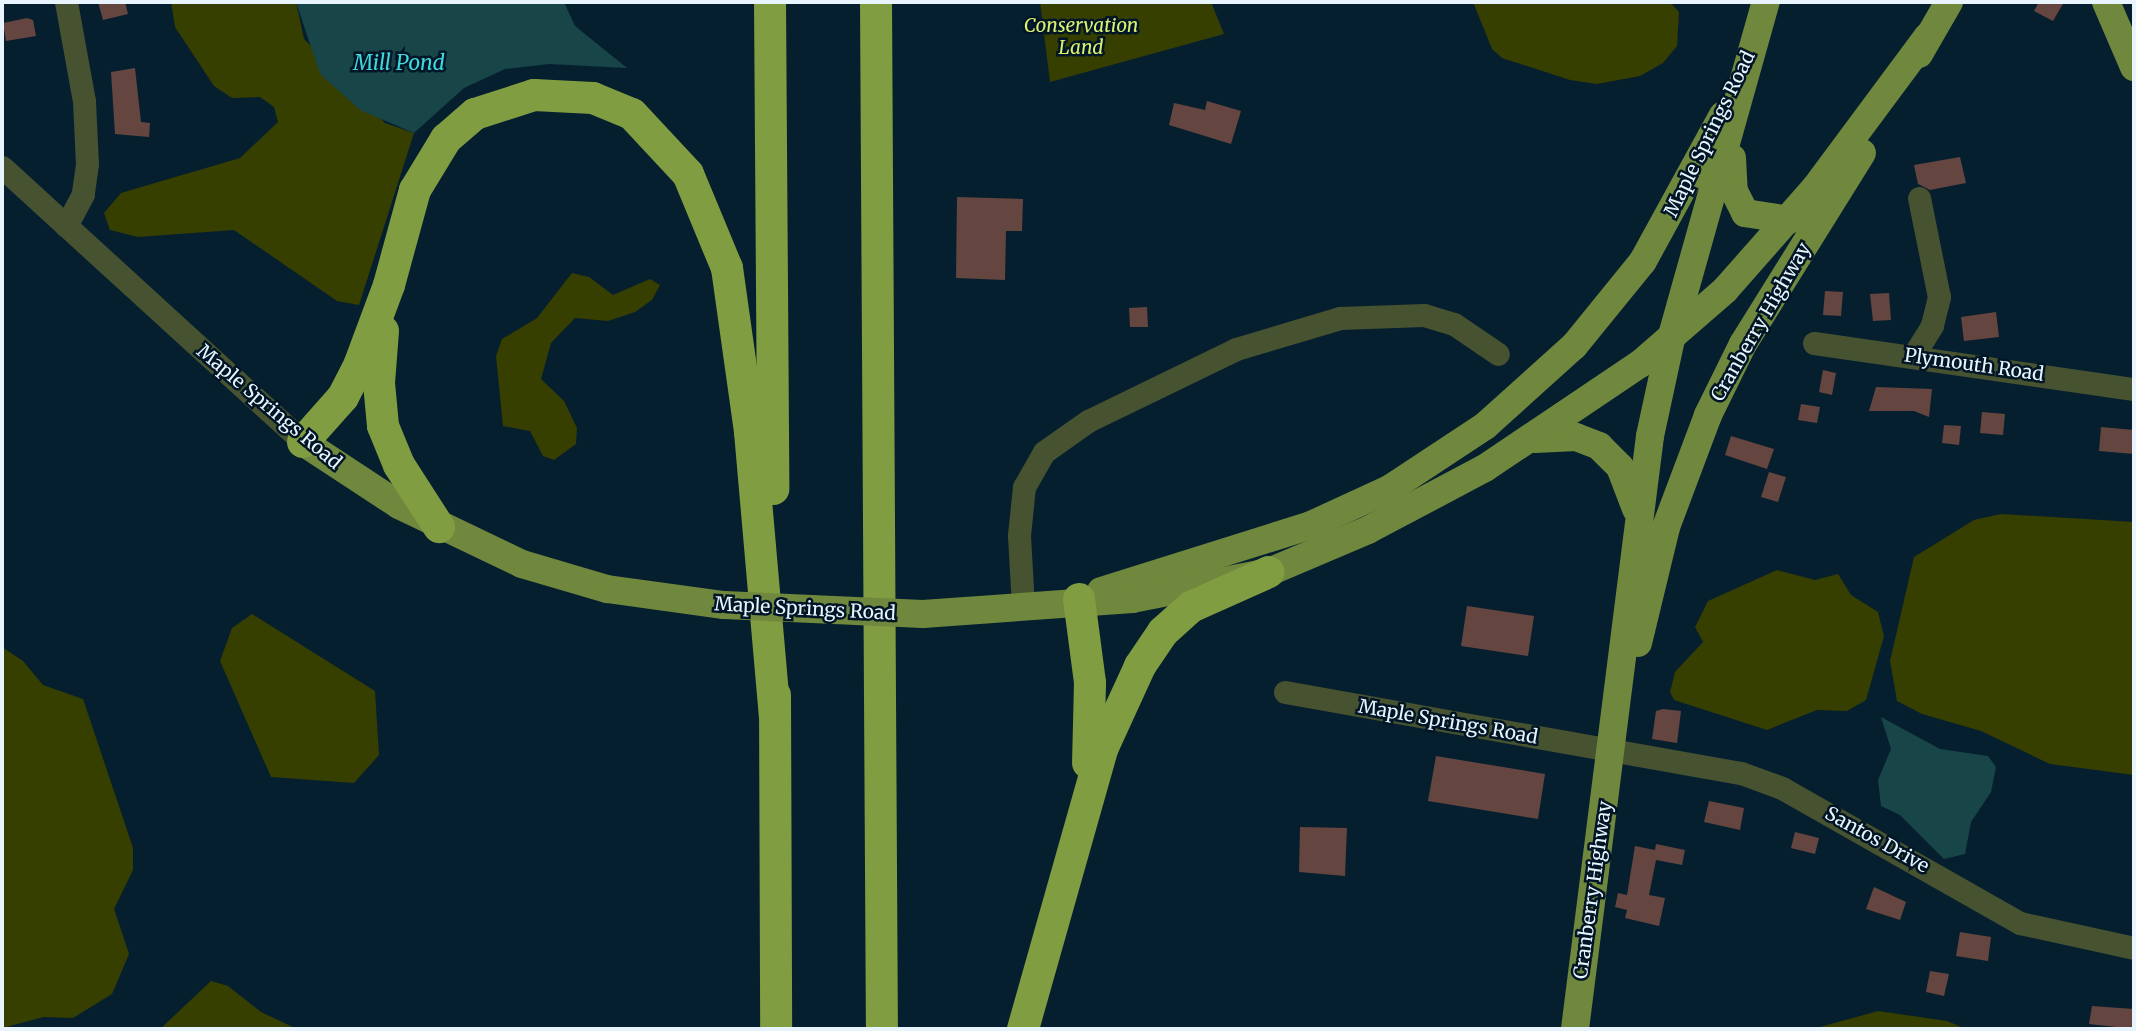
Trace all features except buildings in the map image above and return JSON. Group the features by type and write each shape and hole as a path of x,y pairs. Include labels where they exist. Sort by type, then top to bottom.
{"highway":[{"path":"770,2 776,1029"},
{"path":"876,2 882,1029"},
{"path":"303,442 343,397 389,285 422,172 446,139 475,114 512,99 573,94 632,114 661,138 688,174 709,214 732,291 775,716"},
{"path":"389,285 380,357 383,426 399,465 439,527"},
{"path":"1023,1029 1082,813 1122,703 1163,632 1205,598 1269,572"},
{"path":"1079,600 1091,714 1082,813"}],"main road":[{"name":"Cranberry Highway","path":"1575,1029 1612,751 1638,514 1671,339 1731,138 1766,2"},
{"name":"Cranberry Highway","path":"1612,751 1656,562 1708,415 1743,344 1898,95 1949,2"},
{"path":"2106,2 2134,67"},
{"name":"Cranberry Highway","path":"1671,339 1789,220 1928,36"},
{"name":"Maple Springs Road","path":"1079,600 1256,546 1357,505 1422,470 1514,402 1574,346 1643,261 1692,178 1756,40"},
{"path":"1731,138 1740,207 1753,218 1789,220"},
{"name":"Maple Springs Road","path":"303,442 439,527 573,580 724,605 923,614 1079,600 1132,599 1269,572 1368,530 1535,439 1671,339"},
{"path":"1535,439 1576,437 1599,446 1620,467 1638,514"}],"street":[{"path":"66,2 84,101 87,164 83,194 66,226"},
{"name":"Maple Springs Road","path":"2,167 303,442"},
{"path":"1913,356 1932,325 1939,297 1919,198"},
{"path":"1023,607 1018,535 1024,488 1044,452 1080,425 1236,349 1321,321 1392,312 1424,315 1454,324 1498,354"},
{"name":"Plymouth Road","path":"1814,343 2134,389"},
{"name":"Maple Springs Road","path":"1285,692 1612,751"},
{"name":"Santos Drive","path":"1612,751 1741,773 1782,788 2020,923 2134,948"}],"green space":[{"path":"171,2 296,2 304,39 385,123 414,133 359,305 337,301 234,230 138,237 110,230 104,213 121,193 240,158 278,122 274,107 260,97 232,98 214,86 175,27"},
{"name":"Conservation Land","path":"1040,2 1211,2 1224,34 1050,82"},
{"path":"1473,2 1670,2 1679,12 1677,46 1663,63 1640,76 1597,84 1570,80 1502,58 1492,49"},
{"path":"572,273 589,277 613,295 650,279 660,285 652,300 635,312 608,321 575,318 551,343 541,379 564,401 577,428 576,444 554,460 543,456 530,431 503,426 496,356 502,339 537,318"},
{"path":"2001,514 2134,522 2134,775 2050,764 1981,731 1922,714 1897,701 1890,661 1914,557 1974,520"},
{"path":"1777,570 1815,580 1838,574 1851,595 1878,612 1884,636 1866,700 1847,711 1817,710 1767,730 1674,700 1670,692 1675,672 1703,642 1695,627 1708,601"},
{"path":"252,614 375,691 379,755 354,783 271,777 220,661 232,628"},
{"path":"2,647 23,661 43,685 83,699 133,848 133,870 114,909 129,954 112,994 73,1018 44,1017 2,1028"},
{"path":"211,981 228,986 261,1012 297,1029 160,1029"},
{"path":"1878,1011 1947,1021 1966,1029 1813,1029"}],"water":[{"name":"Mill Pond","path":"296,2 564,2 575,26 627,68 549,64 505,69 464,88 414,133 360,110 320,74"},
{"path":"1881,717 1940,749 1988,756 1996,767 1991,792 1971,822 1965,854 1944,859 1900,815 1881,806 1878,780 1891,749"}]}
